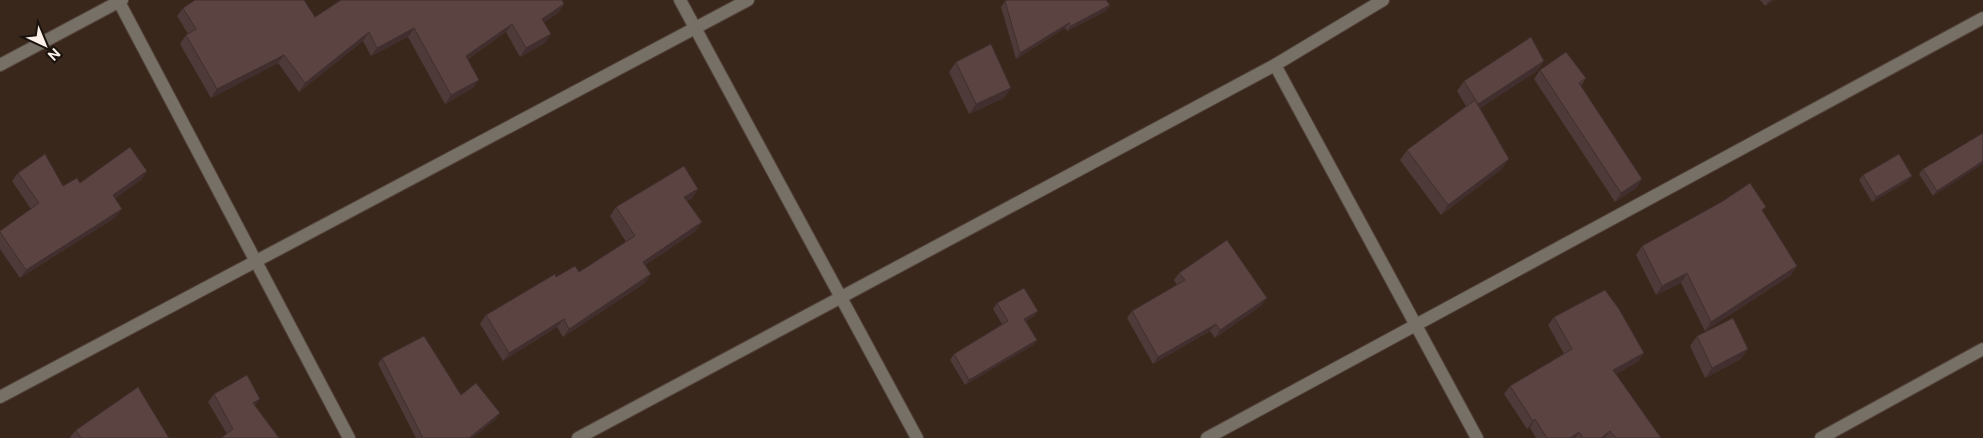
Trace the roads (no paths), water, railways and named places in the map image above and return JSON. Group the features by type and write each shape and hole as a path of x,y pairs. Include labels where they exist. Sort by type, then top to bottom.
{"street":[{"path":"0,65 120,0 349,438"},
{"path":"680,0 917,438"},
{"path":"0,397 748,0"},
{"path":"578,438 1275,65 1383,0"},
{"path":"1207,438 1983,18"},
{"path":"1275,65 1477,438"},
{"path":"1822,438 1983,349"}]}
